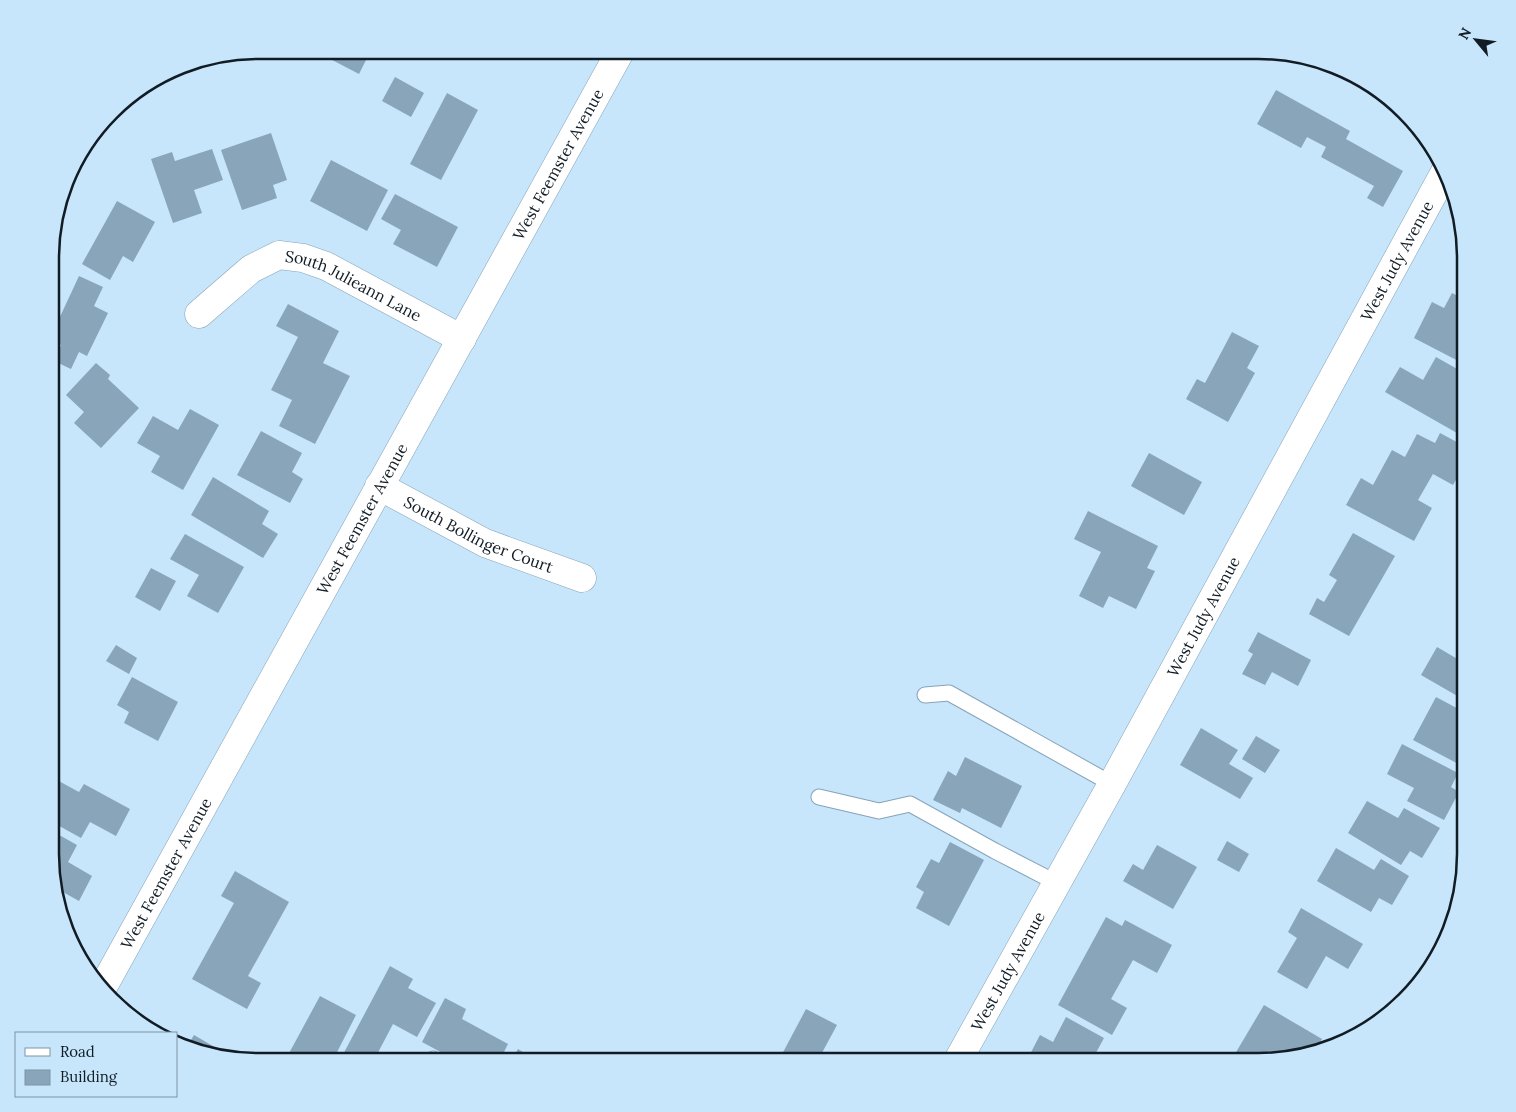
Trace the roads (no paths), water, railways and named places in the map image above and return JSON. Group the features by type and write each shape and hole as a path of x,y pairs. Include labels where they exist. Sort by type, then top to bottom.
{"street":[{"name":"West Feemster Avenue","path":"106,982 615,59"},
{"name":"West Judy Avenue","path":"962,1053 1112,784 1441,179"},
{"name":"South Julieann Lane","path":"199,314 250,269 279,255 303,258 326,266 462,339"},
{"name":"South Bollinger Court","path":"379,486 485,543 582,578"}],"lane":[{"path":"925,695 949,693 1112,784"},
{"path":"819,797 879,811 910,804 995,852 1057,883"}]}
